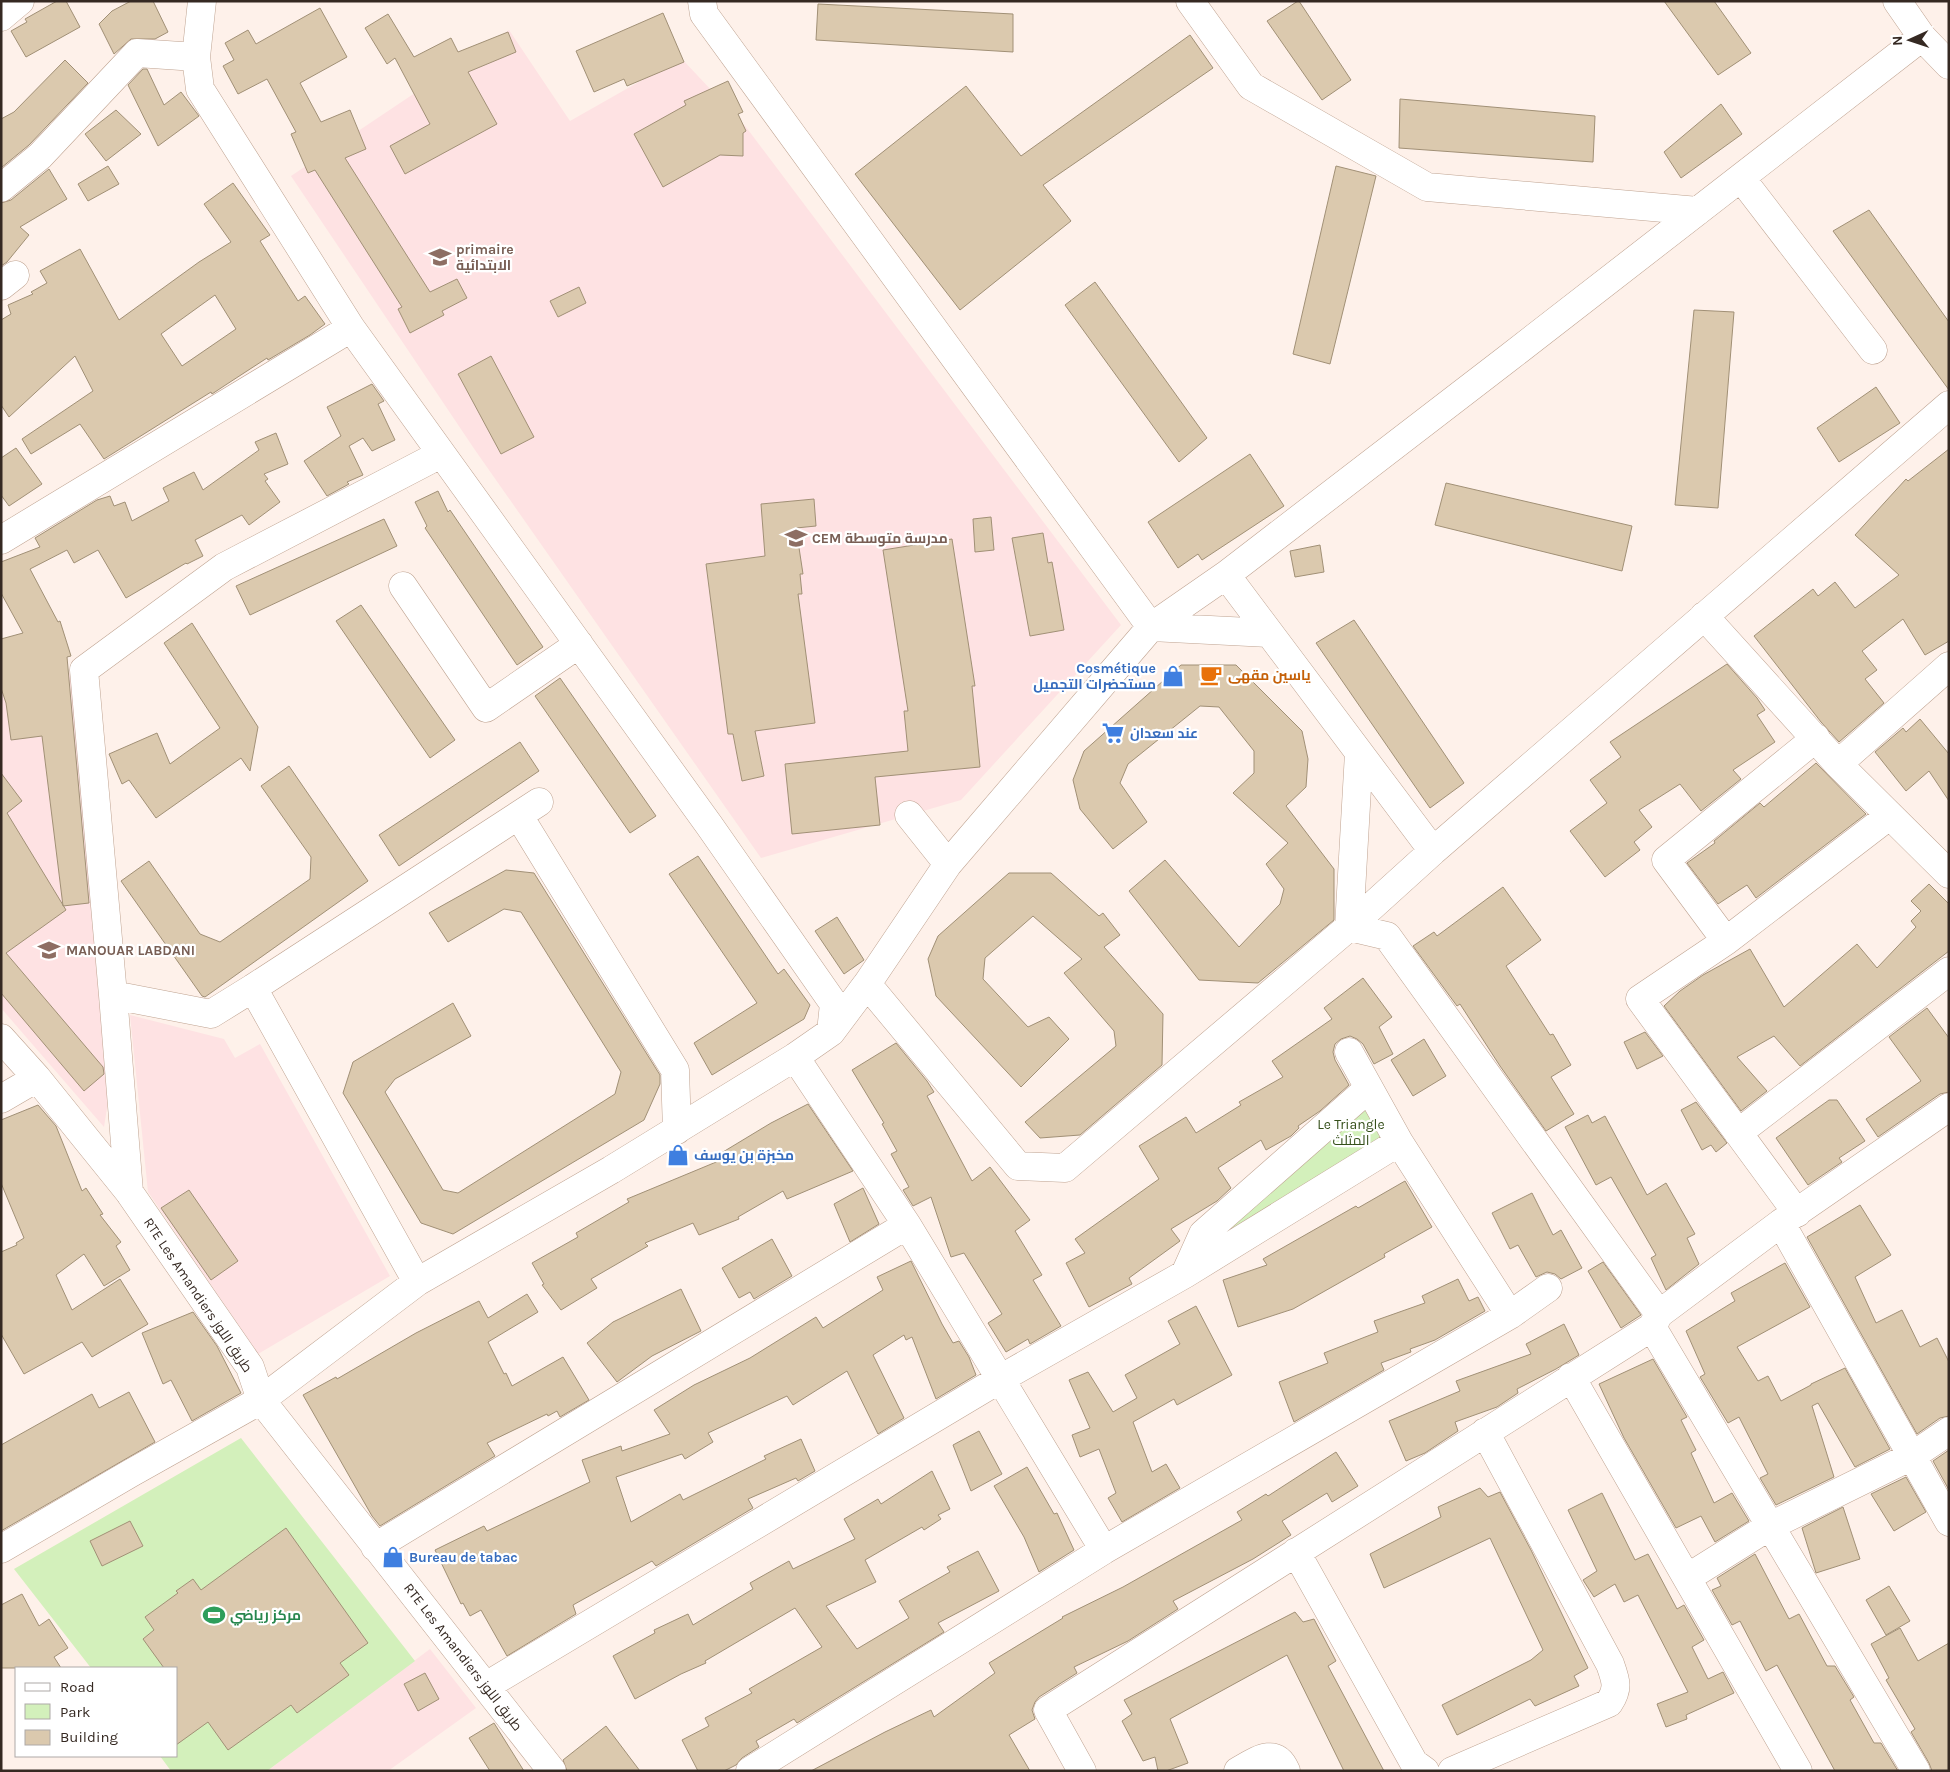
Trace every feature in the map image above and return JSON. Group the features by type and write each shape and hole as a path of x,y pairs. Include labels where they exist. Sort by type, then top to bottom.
{"street":[{"path":"1,16 20,1"},
{"path":"202,1 196,57 200,89 351,328 709,825 834,1004 830,1032"},
{"path":"702,1 704,14 1151,627"},
{"path":"1190,1 1251,86 1427,186 1698,211"},
{"path":"1897,1 1922,37 1949,64"},
{"path":"1,1549 261,1400 417,1282 611,1170 795,1057 830,1032 866,984 948,864 1151,627 1226,575 1922,37"},
{"path":"1,188 40,156 137,54 196,57"},
{"path":"1740,178 1873,350"},
{"path":"1,540 351,328"},
{"path":"866,984 1018,1166 1065,1168 1349,927 1433,851 1949,405"},
{"path":"128,1192 113,995 84,670 224,567 441,454"},
{"path":"1226,575 1433,851"},
{"path":"403,586 486,708 579,644"},
{"path":"1704,616 1838,764 1949,874"},
{"path":"1151,627 1269,633"},
{"path":"1838,764 1949,666"},
{"path":"1726,941 1666,860 1816,738"},
{"path":"1349,927 1359,753"},
{"path":"113,995 211,1014 529,809 675,1070 677,1130"},
{"path":"909,815 948,864"},
{"path":"1889,816 1726,941 1640,999 1738,1133 1789,1218 1912,1456 1949,1522"},
{"path":"1349,927 1387,936 1655,1320 1770,1526 1916,1771"},
{"path":"1738,1133 1949,971"},
{"path":"253,988 417,1282"},
{"name":"RTE Les Amandiers طريق اللوز","path":"1,1038 37,1078 128,1192 250,1367 261,1400 552,1771"},
{"path":"1349,1052 1399,1142 1510,1315"},
{"path":"795,1057 907,1224 1104,1550"},
{"path":"1,1098 37,1078"},
{"path":"1185,1274 1204,1234 1369,1088"},
{"path":"1082,1771 1048,1710 1571,1377 1655,1320 1789,1218 1949,1106"},
{"path":"486,1686 1000,1379 1185,1274 1399,1142"},
{"path":"375,1547 907,1224"},
{"path":"750,1771 1104,1550 1510,1315 1548,1288"},
{"path":"1571,1377 1798,1771"},
{"path":"1687,1578 1770,1526 1912,1456 1949,1431"},
{"path":"1452,1771 1609,1704 1616,1693 1616,1680 1610,1664 1485,1432"},
{"path":"1296,1552 1414,1763 1425,1771"},
{"path":"1238,1771 1264,1757 1274,1757 1282,1762 1286,1771"}],"shaded area":[{"name":"CEM مدرسة متوسطة","path":"509,30 570,121 681,58 746,127 1121,625 961,800 761,858 475,450 291,176"},
{"name":"MANOUAR LABDANI","path":"72,673 110,1089 104,1127 1,1008 1,682"},
{"path":"130,1015 224,1039 235,1058 260,1044 390,1276 258,1354 148,1192"},
{"path":"430,1649 476,1708 388,1771 267,1771"}],"green space":[{"name":"Le Triangle المثلث","path":"1358,1093 1385,1139 1209,1244"},
{"name":"مركز رياضي","path":"241,1438 415,1661 267,1771 171,1771 161,1757 178,1757 178,1667 90,1667 14,1569"}],"building":[{"path":"57,1 66,1 80,27 26,57 11,31 27,22 25,19"},
{"path":"131,1 153,1 168,32 155,39 131,39 114,54 99,24 112,11"},
{"path":"1298,1 1351,80 1322,100 1267,21"},
{"path":"1664,1 1714,1 1751,53 1718,75"},
{"path":"818,4 1013,14 1013,52 816,40"},
{"path":"320,8 347,57 300,83 321,122 350,110 366,149 345,158 430,292 457,279 467,298 442,311 444,315 410,333 398,309 402,307 315,170 308,173 291,134 296,132 267,79 238,94 223,66 234,60 225,43 248,30 256,44"},
{"path":"663,13 684,62 627,86 624,79 594,92 576,51"},
{"path":"388,14 414,57 451,38 458,52 508,32 516,52 468,72 497,124 405,174 390,146 430,124 395,58 387,64 365,28"},
{"path":"1190,35 1213,68 1043,185 1071,221 960,310 855,174 966,86 1021,156"},
{"path":"65,60 88,83 29,145 1,168 1,119 14,112"},
{"path":"143,69 147,69 164,105 181,92 199,116 158,146 128,85"},
{"path":"728,81 743,112 738,114 746,131 743,133 743,156 720,155 663,187 634,134 686,105 684,101"},
{"path":"1400,99 1595,116 1593,162 1399,148"},
{"path":"1721,104 1742,134 1681,178 1664,152"},
{"path":"116,110 141,134 106,161 85,134"},
{"path":"108,166 119,184 88,201 78,184"},
{"path":"1336,166 1376,176 1330,364 1293,354"},
{"path":"49,169 67,199 20,227 29,235 7,262 1,266 1,203 11,200"},
{"path":"233,183 270,235 260,241 298,301 305,296 325,324 310,335 268,360 267,358 212,394 211,392 104,459 80,424 31,454 22,439 93,391 75,356 9,417 1,405 1,320 11,314 8,305 33,294 31,292 47,283 40,271 80,249 119,320 199,262 231,242 204,204","holes":["215,295 236,329 182,366 161,334"]},
{"path":"1869,210 1949,322 1949,390 1833,231"},
{"path":"1095,282 1207,438 1179,462 1065,305"},
{"path":"579,287 586,303 558,317 550,301"},
{"path":"1694,310 1734,312 1718,508 1675,505"},
{"path":"491,356 534,437 501,454 458,374"},
{"path":"372,384 384,401 378,404 395,440 372,451 363,438 349,446 363,475 347,482 349,484 327,496 304,461 341,436 327,407"},
{"path":"1876,387 1900,423 1839,462 1817,428"},
{"path":"276,433 288,464 264,474 268,479 265,481 280,502 249,525 242,515 195,540 203,556 186,563 126,598 98,550 74,563 67,550 30,569 58,622 60,621 71,656 67,657 89,903 63,906 42,736 11,740 6,703 1,688 1,639 23,633 1,593 1,562 40,547 35,538 97,500 110,496 114,506 125,502 132,521 169,501 163,488 194,472 203,490 259,450 255,442"},
{"path":"16,448 42,484 9,506 1,495 1,458"},
{"path":"1949,449 1949,641 1925,655 1903,619 1862,651 1877,670 1865,679 1884,703 1839,742 1821,722 1754,636 1813,589 1818,596 1835,582 1855,608 1899,575 1855,535 1906,479 1908,481"},
{"path":"1250,454 1284,506 1202,560 1198,554 1178,568 1148,522"},
{"path":"1446,483 1632,526 1622,571 1435,525"},
{"path":"438,491 448,512 450,510 543,647 517,665 425,528 427,526 415,502"},
{"path":"814,499 816,526 796,528 803,574 800,574 802,594 798,594 815,723 755,731 764,776 742,781 733,734 728,734 706,564 765,556 761,504"},
{"path":"991,517 994,550 975,552 973,519"},
{"path":"384,519 397,546 250,615 236,586"},
{"path":"1043,533 1048,563 1052,562 1064,630 1030,636 1012,538"},
{"path":"952,539 975,686 972,686 980,767 875,777 880,825 792,834 785,764 908,751 904,711 908,711 883,550"},
{"path":"1320,545 1324,572 1295,577 1290,551"},
{"path":"361,605 455,740 430,758 336,621"},
{"path":"1354,620 1464,783 1430,808 1316,643"},
{"path":"192,623 258,727 250,771 241,758 156,818 129,780 122,784 109,754 157,733 170,764 220,728 164,643"},
{"path":"1727,664 1765,710 1757,715 1775,742 1733,770 1741,779 1701,811 1680,784 1639,810 1652,827 1634,842 1640,850 1605,877 1570,831 1607,803 1590,780 1621,757 1610,742"},
{"path":"1181,665 1236,665 1302,731 1308,759 1306,787 1286,806 1334,869 1334,920 1258,983 1199,980 1129,891 1165,860 1239,947 1280,904 1284,889 1266,864 1288,843 1233,793 1254,773 1254,751 1219,707 1200,706 1128,764 1120,783 1147,822 1113,849 1080,809 1073,780 1084,751"},
{"path":"560,678 656,816 630,833 535,696"},
{"path":"1920,719 1949,754 1949,801 1929,771 1906,791 1875,752 1903,728 1906,732"},
{"path":"520,742 539,771 399,866 379,835"},
{"path":"1816,763 1866,814 1756,898 1747,885 1718,904 1687,863 1715,843 1714,841 1760,803 1764,807"},
{"path":"289,766 368,881 205,997 202,996 121,881 149,861 200,934 220,942 310,879 311,857 261,786"},
{"path":"1,773 22,801 7,813 66,910 6,953 103,1067 104,1074 84,1091 1,993"},
{"path":"698,856 778,974 784,969 810,1005 804,1019 712,1075 694,1043 757,1003 669,874"},
{"path":"506,870 534,873 660,1075 660,1084 644,1120 453,1234 421,1223 343,1093 353,1062 453,1003 471,1036 395,1079 385,1092 443,1190 458,1193 615,1094 621,1072 521,912 504,909 448,942 429,913"},
{"path":"1009,873 1051,873 1099,916 1103,913 1120,935 1104,947 1163,1014 1162,1065 1080,1135 1040,1138 1025,1122 1116,1046 1114,1031 1064,973 1082,959 1033,916 985,958 983,979 1028,1027 1049,1017 1069,1039 1021,1087 936,996 928,959 938,936"},
{"path":"1929,884 1949,904 1949,951 1800,1066 1774,1036 1737,1057 1767,1091 1741,1111 1664,1006 1680,991 1703,975 1750,949 1784,1007 1857,944 1877,968 1916,927 1911,921 1921,911 1911,901"},
{"path":"1503,887 1541,940 1506,966 1550,1035 1553,1034 1571,1065 1551,1077 1574,1114 1546,1131 1500,1066 1460,1004 1457,1006 1413,946 1434,932 1437,936"},
{"path":"837,917 864,960 844,974 815,931"},
{"path":"1363,978 1392,1017 1379,1027 1393,1054 1374,1064 1363,1044 1357,1039 1350,1036 1341,1039 1335,1044 1333,1052 1335,1060 1349,1085 1320,1111 1298,1126 1299,1128 1291,1136 1266,1150 1261,1140 1218,1168 1231,1188 1217,1201 1171,1229 1180,1241 1129,1278 1132,1284 1089,1307 1066,1263 1085,1253 1075,1239 1159,1179 1139,1146 1186,1117 1196,1133 1241,1105 1239,1102 1283,1077 1272,1061 1332,1019 1324,1008"},
{"path":"1927,1008 1949,1038 1949,1092 1940,1094 1878,1137 1866,1119 1921,1081 1889,1037"},
{"path":"1645,1032 1663,1056 1637,1069 1624,1042"},
{"path":"1424,1039 1446,1076 1413,1096 1391,1060"},
{"path":"896,1043 934,1092 927,1096 972,1181 990,1167 1030,1220 1015,1231 1042,1275 1033,1280 1061,1326 1030,1344 1028,1339 1006,1352 988,1323 1002,1314 964,1253 951,1257 931,1197 913,1206 903,1190 909,1187 891,1154 897,1151 882,1124 884,1123 852,1070"},
{"path":"1829,1100 1837,1100 1865,1141 1839,1158 1842,1162 1808,1185 1776,1138"},
{"path":"1696,1102 1727,1143 1716,1152 1711,1145 1702,1150 1681,1110"},
{"path":"808,1104 853,1171 787,1199 783,1191 738,1217 739,1219 699,1235 693,1223 645,1243 648,1246 591,1279 597,1288 561,1310 542,1285 544,1284 532,1263 578,1237 576,1233 629,1202 627,1199 721,1160 718,1155 771,1123"},
{"path":"38,1105 56,1126 82,1191 86,1188 103,1214 100,1215 121,1242 116,1246 130,1270 104,1286 84,1254 56,1275 72,1310 120,1279 148,1324 92,1357 82,1342 24,1374 1,1334 1,1252 17,1245 16,1243 24,1238 1,1183 1,1120"},
{"path":"1588,1115 1592,1123 1605,1116 1647,1195 1666,1183 1695,1234 1687,1238 1699,1264 1666,1290 1651,1258 1656,1255 1611,1177 1596,1185 1565,1127"},
{"path":"1405,1181 1432,1227 1384,1254 1385,1257 1293,1309 1238,1327 1223,1280 1267,1265 1263,1259 1356,1206 1358,1208"},
{"path":"863,1188 879,1224 850,1242 834,1204"},
{"path":"189,1190 238,1261 211,1280 161,1208"},
{"path":"1532,1193 1553,1235 1561,1230 1582,1268 1561,1279 1555,1274 1547,1272 1536,1277 1518,1245 1510,1249 1492,1213"},
{"path":"1860,1205 1891,1255 1855,1277 1876,1323 1902,1310 1920,1347 1937,1338 1949,1362 1949,1416 1940,1418 1917,1434 1807,1237"},
{"path":"772,1239 792,1276 754,1299 750,1292 739,1298 722,1268"},
{"path":"911,1261 942,1324 953,1343 959,1341 969,1357 976,1375 936,1399 912,1337 906,1340 904,1335 873,1355 904,1418 878,1434 847,1371 793,1405 787,1396 708,1433 713,1442 685,1459 682,1454 616,1477 631,1522 680,1494 683,1500 766,1459 764,1456 801,1439 815,1471 798,1481 796,1478 748,1499 753,1508 656,1566 652,1561 573,1605 576,1614 507,1656 481,1610 470,1616 463,1603 461,1604 435,1550 484,1526 487,1531 590,1482 582,1460 621,1446 622,1451 670,1434 654,1410 694,1385 750,1358 816,1317 823,1328 883,1290 877,1277"},
{"path":"1603,1262 1641,1315 1621,1328 1588,1271"},
{"path":"1785,1263 1810,1307 1737,1347 1758,1381 1768,1376 1781,1401 1845,1368 1890,1449 1855,1467 1818,1403 1812,1406 1834,1477 1776,1505 1760,1478 1768,1474 1739,1417 1728,1423 1700,1377 1705,1374 1686,1331 1735,1301 1731,1293"},
{"path":"1458,1279 1469,1301 1478,1297 1485,1311 1435,1340 1410,1349 1411,1352 1381,1363 1384,1370 1294,1422 1279,1382 1328,1363 1324,1353 1378,1332 1374,1321 1425,1303 1422,1296"},
{"path":"681,1289 701,1331 652,1356 617,1382 587,1343 613,1322"},
{"path":"527,1294 538,1312 488,1342 504,1374 506,1373 512,1386 563,1357 589,1400 560,1417 557,1411 548,1416 547,1414 487,1443 495,1456 380,1526 372,1516 303,1395 336,1377 337,1379 416,1333 479,1301 488,1318"},
{"path":"1196,1306 1232,1375 1177,1405 1174,1399 1133,1422 1152,1472 1166,1464 1180,1488 1122,1522 1108,1498 1116,1493 1099,1449 1080,1457 1072,1435 1090,1428 1069,1380 1088,1372 1113,1412 1137,1398 1125,1375 1180,1344 1168,1321"},
{"path":"193,1312 217,1346 241,1393 192,1421 171,1380 163,1384 142,1333"},
{"path":"1564,1324 1579,1355 1517,1389 1518,1393 1497,1407 1455,1422 1458,1431 1425,1453 1406,1461 1389,1421 1460,1391 1456,1381 1531,1354 1526,1344"},
{"path":"1653,1359 1687,1417 1681,1420 1696,1450 1691,1453 1714,1503 1732,1493 1749,1521 1715,1542 1701,1516 1676,1528 1624,1438 1599,1384"},
{"path":"129,1392 155,1442 1,1531 1,1445 92,1394 99,1408"},
{"path":"979,1431 1002,1474 971,1491 953,1445"},
{"path":"1949,1450 1949,1490 1933,1461"},
{"path":"1336,1452 1358,1486 1332,1502 1327,1493 1282,1521 1291,1535 1253,1559 1173,1601 1178,1609 1128,1641 1074,1667 1077,1673 1039,1697 1032,1710 1035,1719 1009,1735 1030,1771 811,1771 931,1710 934,1717 995,1673 989,1663 1062,1617 1123,1587 1242,1520 1237,1512 1266,1494 1268,1496"},
{"path":"1027,1467 1054,1514 1057,1513 1074,1550 1039,1572 1024,1537 994,1486"},
{"path":"932,1471 950,1509 938,1515 941,1519 924,1530 922,1527 865,1560 876,1582 826,1606 857,1649 909,1618 899,1601 950,1572 947,1567 978,1551 999,1591 938,1623 944,1632 797,1723 794,1719 756,1741 759,1747 742,1758 736,1765 724,1771 698,1771 682,1740 709,1726 705,1718 752,1693 749,1689 822,1647 795,1608 705,1661 706,1663 635,1699 613,1656 655,1633 654,1630 688,1614 693,1625 753,1589 750,1583 789,1561 793,1569 855,1539 844,1519 878,1499 881,1504"},
{"path":"1906,1477 1926,1512 1894,1531 1871,1494"},
{"path":"1480,1488 1488,1497 1500,1492 1531,1550 1588,1668 1574,1676 1579,1686 1535,1706 1530,1699 1457,1735 1442,1705 1531,1660 1543,1650 1490,1538 1384,1588 1370,1554 1441,1517 1438,1507"},
{"path":"1602,1493 1635,1560 1648,1554 1677,1609 1684,1605 1704,1640 1692,1647 1708,1679 1723,1672 1734,1693 1686,1715 1687,1719 1666,1727 1657,1704 1688,1692 1638,1595 1624,1602 1615,1584 1594,1597 1583,1580 1597,1571 1568,1510"},
{"path":"1843,1507 1860,1559 1816,1573 1802,1528"},
{"path":"130,1521 143,1546 102,1566 90,1541"},
{"path":"286,1528 368,1643 340,1663 349,1675 297,1713 291,1705 228,1750 208,1722 178,1744 178,1667 163,1667 143,1639 154,1630 145,1617 178,1593 176,1591 193,1579 201,1590"},
{"path":"1755,1554 1789,1619 1799,1614 1827,1666 1835,1666 1854,1697 1850,1700 1874,1743 1881,1743 1898,1771 1835,1771 1777,1665 1766,1671 1740,1621 1732,1625 1712,1590 1721,1586 1717,1578"},
{"path":"1889,1586 1910,1621 1886,1635 1866,1600"},
{"path":"22,1594 39,1626 49,1619 68,1648 54,1657 60,1667 1,1668 1,1605"},
{"path":"1295,1612 1303,1622 1314,1619 1336,1661 1328,1666 1384,1771 1344,1771 1287,1655 1170,1719 1188,1763 1166,1771 1158,1771 1155,1757 1143,1761 1122,1721 1132,1714 1124,1700"},
{"path":"1900,1628 1918,1661 1949,1643 1949,1771 1932,1771 1911,1732 1915,1729 1886,1680 1889,1678 1871,1644"},
{"path":"425,1673 439,1699 418,1711 404,1684"},
{"path":"494,1723 524,1771 490,1771 469,1738"},
{"path":"606,1726 640,1771 567,1771 563,1760"}],"place":[{"name":"primaire الابتدائية","path":"440,257"},
{"name":"CEM مدرسة متوسطة","path":"796,538"},
{"name":"ياسين مقهى","path":"1211,675"},
{"name":"Cosmétique مستحضرات التجميل","path":"1173,676"},
{"name":"عند سعدان","path":"1113,733"},
{"name":"MANOUAR LABDANI","path":"49,950"},
{"name":"مخبزة بن یوسف","path":"678,1155"},
{"name":"Bureau de tabac","path":"393,1557"},
{"name":"مركز رياضي","path":"214,1615"}]}
